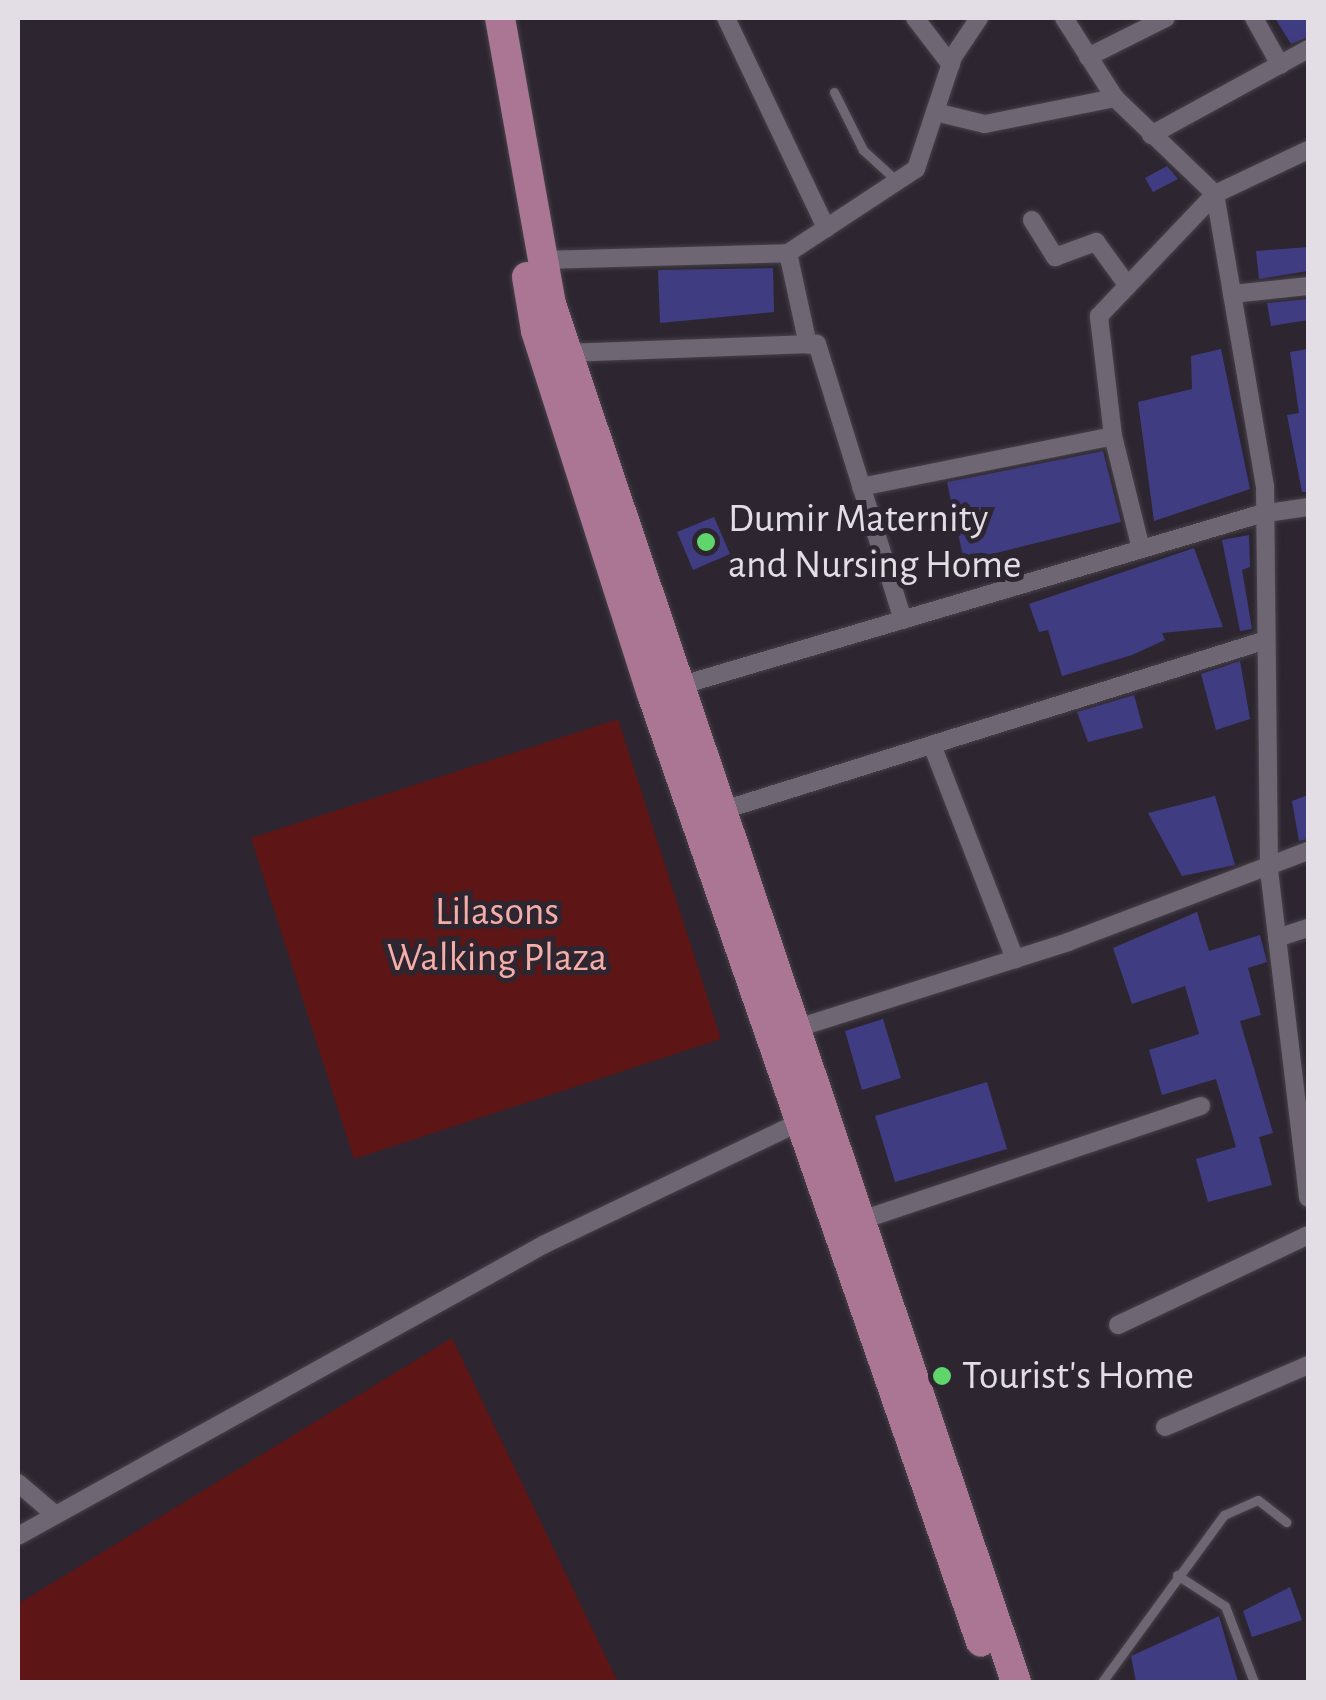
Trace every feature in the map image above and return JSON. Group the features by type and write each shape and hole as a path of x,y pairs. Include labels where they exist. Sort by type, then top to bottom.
{"main road":[{"path":"484,18 536,331 780,1033 859,1222 864,1270"},
{"path":"500,18 542,260 664,691 717,812 780,1033 800,1122 864,1270 951,1520 1016,1682"},
{"path":"951,1520 996,1682"}],"street":[{"path":"726,18 826,228"},
{"path":"915,18 951,65"},
{"path":"542,260 788,253 916,169 951,65 979,18"},
{"path":"1064,18 1115,98 1215,194 1266,486 1260,514 1269,870 1301,1071 1308,1198"},
{"path":"1088,57 1166,18"},
{"path":"1254,18 1280,65"},
{"path":"1150,135 1308,49"},
{"path":"935,112 985,124 1115,98"},
{"path":"1141,549 1113,436 1100,316 1215,194 1308,150"},
{"path":"1032,220 1055,256 1096,242 1128,286"},
{"path":"788,253 808,344"},
{"path":"1232,294 1308,286"},
{"path":"567,353 817,344 903,620"},
{"path":"861,487 1113,436"},
{"path":"664,691 1260,514 1308,507"},
{"path":"717,812 1263,641"},
{"path":"932,745 1015,959"},
{"path":"780,1033 1015,959 1269,870 1308,851"},
{"path":"1277,938 1308,928"},
{"path":"859,1222 1201,1106"},
{"path":"18,1536 53,1513 248,1415 545,1244 800,1122"},
{"path":"1118,1325 1308,1235"},
{"path":"1165,1427 1308,1365"},
{"path":"18,1483 53,1513"}],"lane":[{"path":"834,92 863,150 898,181"},
{"path":"1102,1682 1177,1575 1232,1508 1258,1500 1286,1522"},
{"path":"1177,1575 1224,1606 1254,1682"}],"green space":[{"name":"Lilasons Walking Plaza","path":"618,719 721,1039 354,1159 251,838"},
{"path":"452,1338 618,1682 18,1682 18,1604"}],"building":[{"path":"1275,18 1308,18 1308,37 1291,44"},
{"path":"1167,166 1178,179 1153,192 1145,178"},
{"path":"1308,247 1308,271 1259,279 1256,251"},
{"path":"773,268 774,312 660,323 658,270"},
{"path":"1307,299 1308,320 1271,326 1267,303"},
{"path":"1221,349 1250,489 1154,521 1138,402 1192,389 1191,356"},
{"path":"1308,349 1308,492 1302,492 1287,415 1299,413 1290,352"},
{"path":"1103,451 1121,522 964,561 947,482"},
{"path":"714,517 730,554 693,570 677,532"},
{"path":"1249,535 1250,567 1242,570 1252,629 1240,631 1222,540"},
{"path":"1194,548 1223,627 1162,633 1165,640 1132,655 1062,676 1048,630 1039,632 1029,604"},
{"path":"1240,661 1250,719 1216,730 1201,674"},
{"path":"1134,695 1143,728 1088,742 1077,712"},
{"path":"1308,795 1308,839 1299,841 1292,801"},
{"path":"1215,796 1235,865 1182,876 1148,813"},
{"path":"1197,912 1209,951 1260,935 1267,962 1248,968 1261,1015 1240,1021 1273,1133 1259,1137 1272,1185 1208,1202 1196,1159 1236,1147 1216,1079 1162,1095 1149,1050 1199,1034 1185,986 1132,1004 1113,948"},
{"path":"883,1019 901,1078 862,1090 845,1031"},
{"path":"987,1082 1007,1149 895,1182 875,1116"},
{"path":"1290,1587 1302,1620 1252,1637 1243,1611"},
{"path":"1219,1616 1238,1682 1136,1682 1131,1656"}],"place":[{"name":"Dumir Maternity and Nursing Home","path":"706,542"},
{"name":"Tourist's Home","path":"942,1376"}]}
